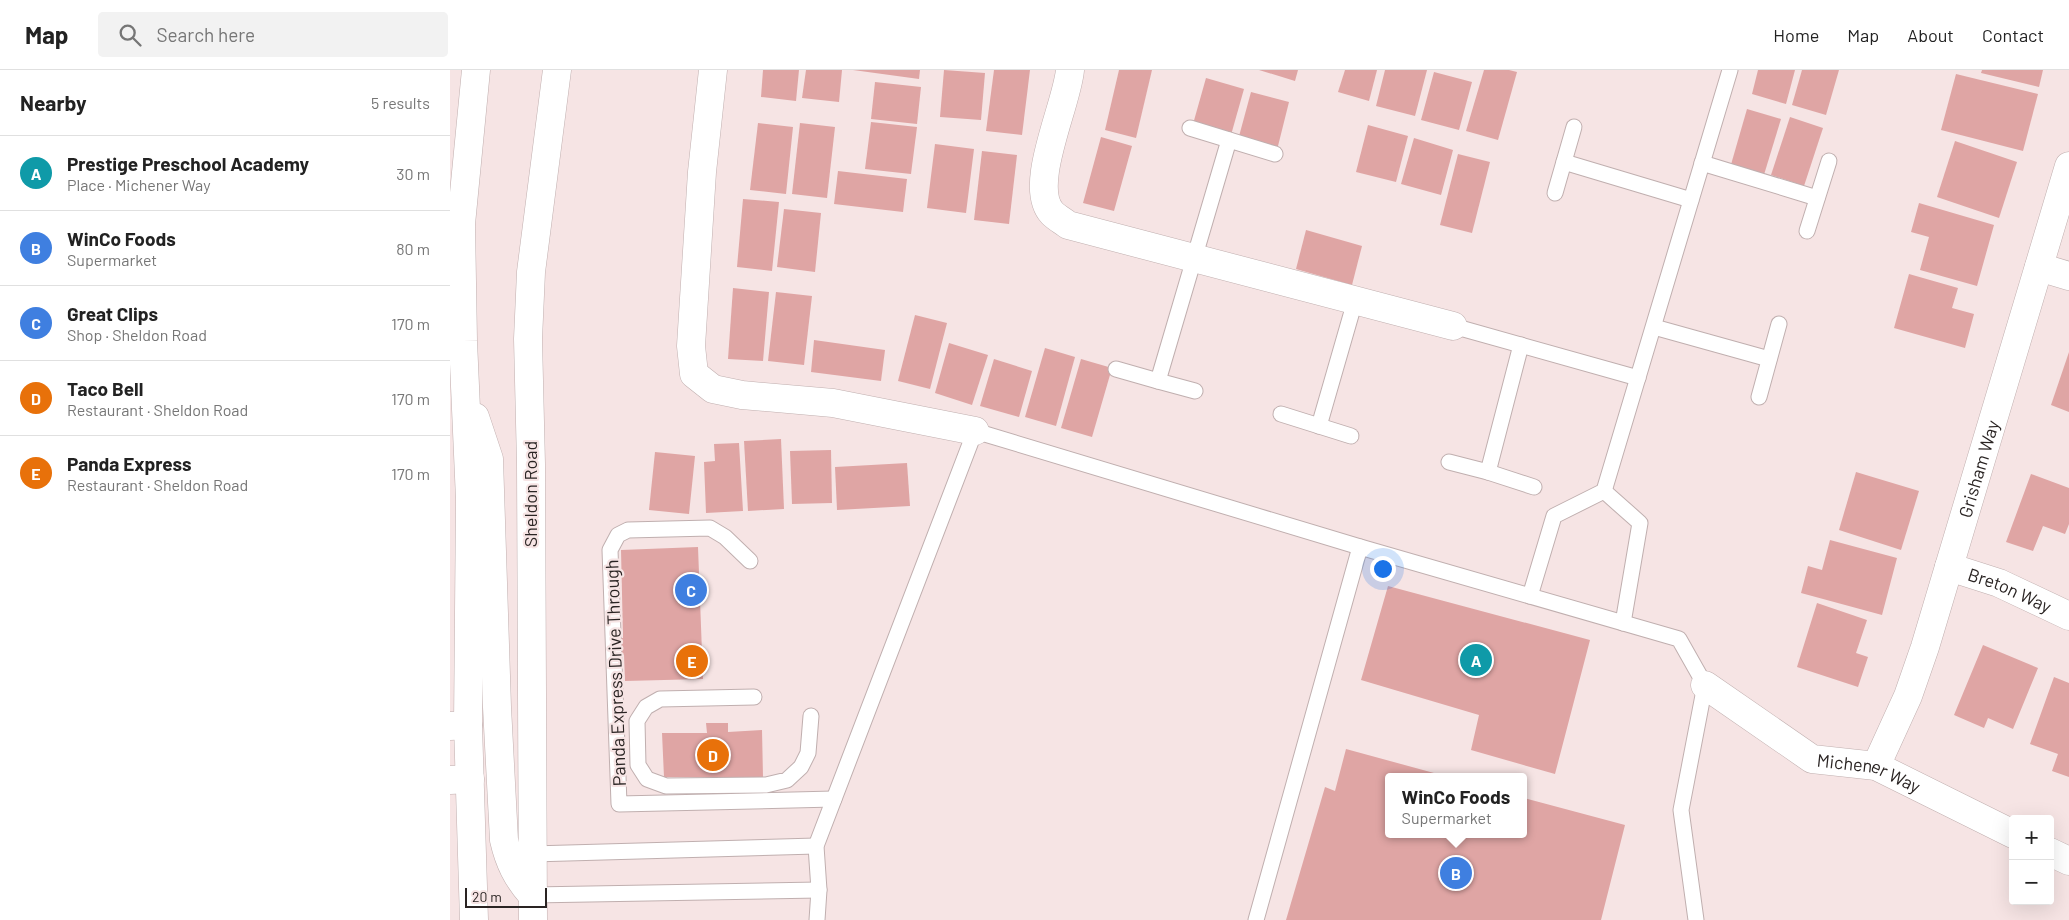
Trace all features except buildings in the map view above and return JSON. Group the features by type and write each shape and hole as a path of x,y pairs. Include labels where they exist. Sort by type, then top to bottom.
{"street":[{"path":"474,920 460,779 459,726 470,499 461,224 476,70"},
{"name":"Sheldon Road","path":"533,908 531,464 528,339 531,272 557,70"},
{"path":"712,70 702,172 691,346 694,374 713,389 742,395 833,403 975,431"},
{"path":"1070,70 1068,86 1044,168 1043,194 1051,212 1068,225 1453,326"},
{"name":"Grisham Way","path":"1876,766 1908,696 1949,567 2069,166"},
{"path":"2039,267 2069,276"},
{"path":"465,390 489,459 497,707 504,840 508,858 533,908"},
{"name":"Breton Way","path":"1949,567 1999,582 2069,616"},
{"name":"Michener Way","path":"1706,685 1812,759 1876,766 2009,832"},
{"path":"2054,854 2069,861"}],"lane":[{"path":"1530,596 1554,516 1604,491 1730,70"},
{"path":"1555,193 1574,126"},
{"path":"1190,128 1275,154"},
{"path":"1158,381 1229,140"},
{"path":"1807,231 1829,161"},
{"path":"1564,162 1691,200"},
{"path":"1702,163 1817,198"},
{"path":"1319,426 1355,301"},
{"path":"1759,397 1779,324"},
{"path":"1453,326 1638,378"},
{"path":"1654,327 1769,359"},
{"path":"1488,472 1521,345"},
{"path":"1116,369 1195,391"},
{"path":"1281,414 1350,436"},
{"path":"817,920 820,890 816,846 975,431 1360,547 1679,639 1706,685 1681,810 1696,920"},
{"path":"1449,462 1534,487"},
{"path":"1604,491 1640,523 1623,623"},
{"name":"Panda Express Drive Through","path":"750,561 725,537 710,528 628,530 618,535 610,550 619,804 834,799"},
{"path":"1256,920 1360,547"},
{"path":"754,697 660,699 646,706 637,721 638,765 647,779 666,786 766,785 787,780 801,767 808,754 811,716"},
{"path":"532,854 816,846"},
{"path":"533,908 820,890"}],"place":[{"name":"Great Clips","path":"691,590"},
{"name":"Prestige Preschool Academy","path":"1476,660"},
{"name":"Panda Express","path":"692,661"},
{"name":"Taco Bell","path":"713,755"},
{"name":"WinCo Foods","path":"1456,873"}]}
